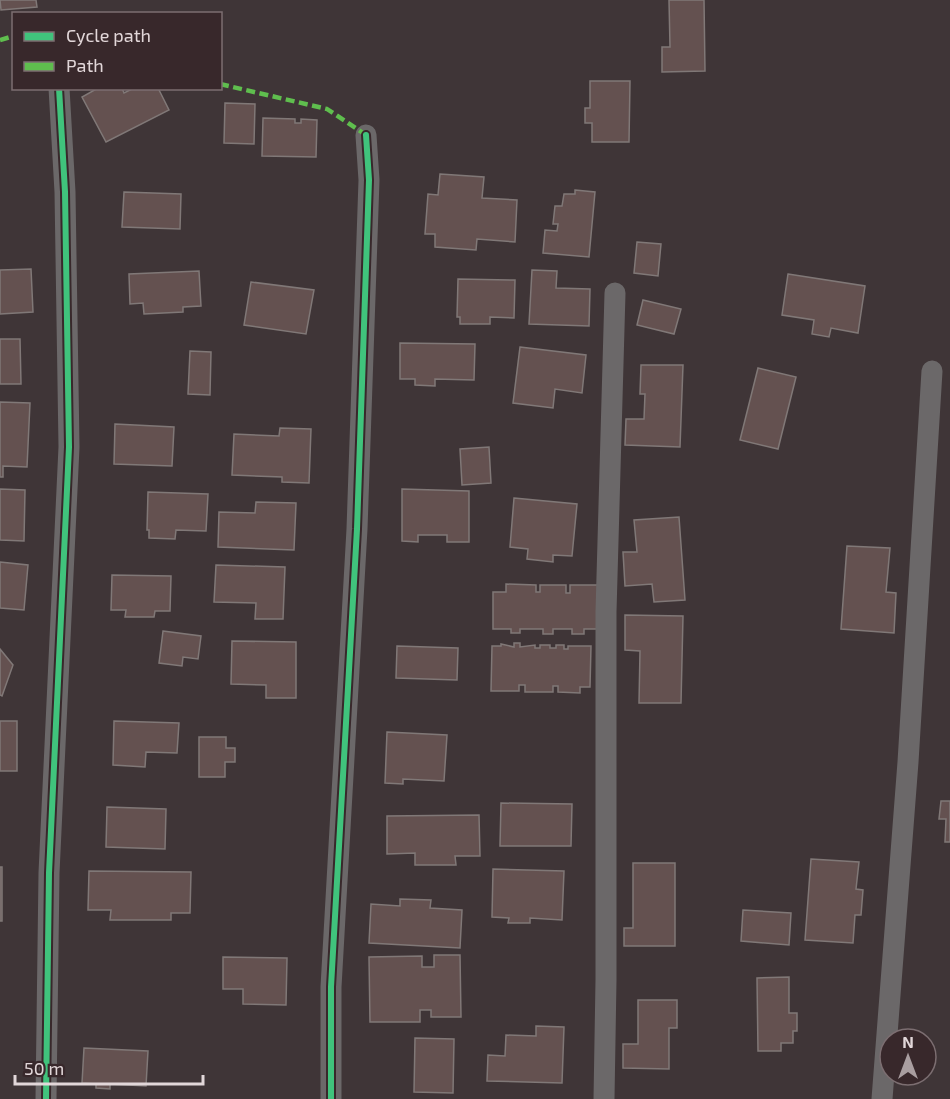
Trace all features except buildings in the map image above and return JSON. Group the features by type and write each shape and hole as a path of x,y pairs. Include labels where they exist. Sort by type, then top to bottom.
{"street":[{"path":"46,1099 49,873 69,447 65,192 59,90"},
{"path":"331,1099 332,987 357,529 369,180 366,135"},
{"path":"604,1099 606,612 615,293"},
{"path":"882,1099 908,762 932,371"}],"marked path":[{"path":"0,40 12,37"},
{"path":"222,84 327,109 366,135"}],"cycle path":[{"path":"46,1099 49,873 69,447 65,192 59,90"},
{"path":"331,1099 331,987 357,529 369,180 366,135"}]}
